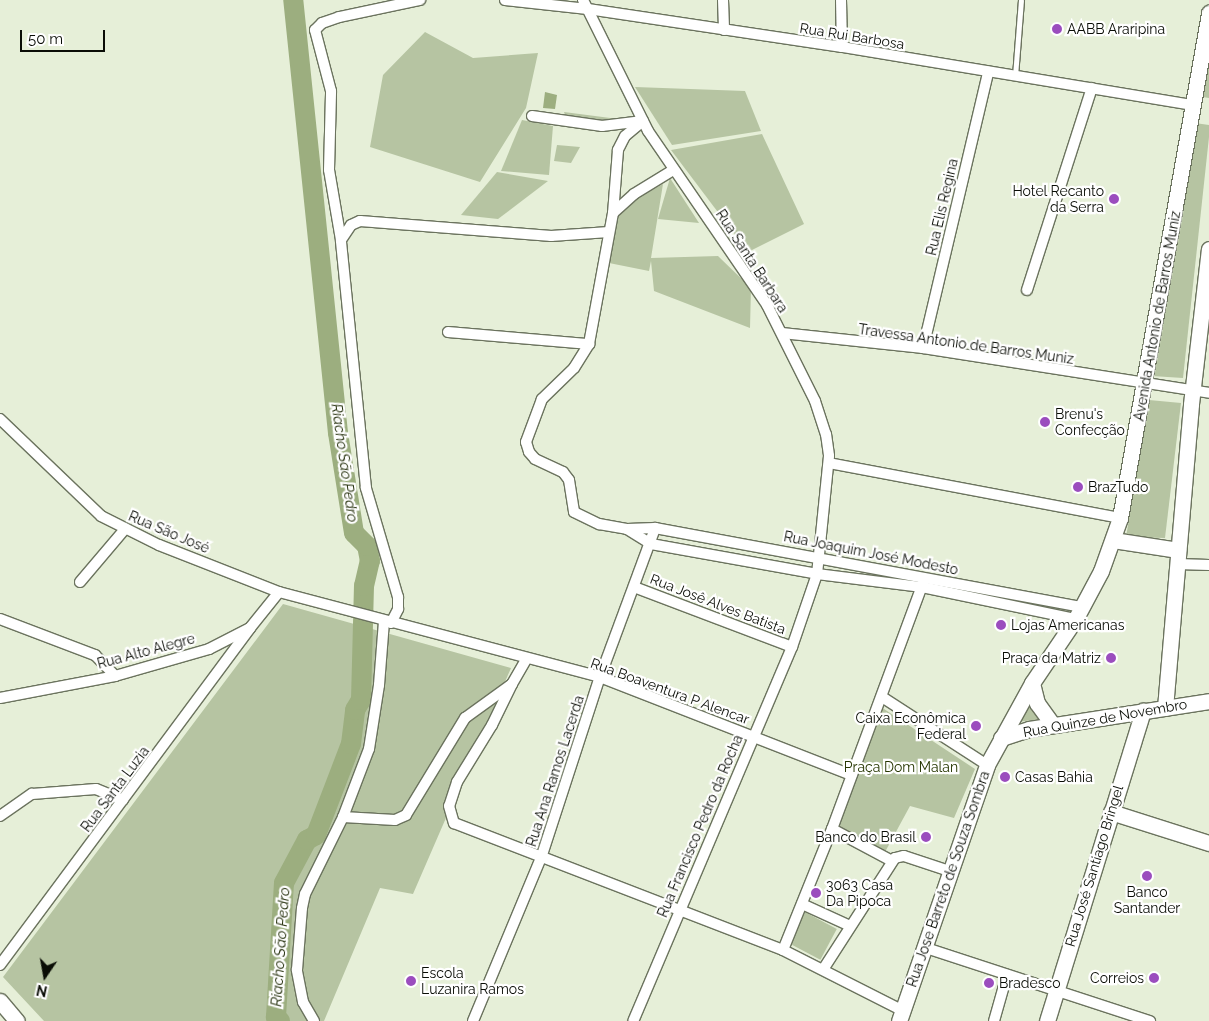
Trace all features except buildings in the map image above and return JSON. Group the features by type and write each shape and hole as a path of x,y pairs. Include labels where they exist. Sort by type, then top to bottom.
{"main road":[{"name":"Avenida Antonio de Barros Muniz","path":"1000,738 1032,683 1078,613 1113,540 1120,518 1146,385 1209,13"},
{"path":"1165,708 1192,391 1209,249"},
{"path":"1113,540 1177,557"},
{"path":"1032,683 1036,703 1053,725"},
{"name":"Rua Quinze de Novembro","path":"1000,738 1053,725 1209,701"},
{"name":"Rua José Santiago Bringel","path":"1047,1021 1055,990 1143,711"},
{"name":"Rua Jose Barreto de Souza Sombra","path":"901,1016 949,871 988,765 1000,738"},
{"path":"1111,812 1209,843"},
{"path":"0,1001 17,1021"}],"street":[{"path":"314,1021 303,1002 297,970 299,922 305,894 343,817 372,735 383,621 398,609 398,597 366,488 341,240 330,170 331,91 315,30 331,19 420,0"},
{"name":"Rua Rui Barbosa","path":"505,0 586,4 724,30 842,47 1194,105"},
{"path":"723,0 724,30"},
{"path":"841,0 842,47"},
{"name":"Rua Santa Barbara","path":"586,4 643,121 673,170 741,263 782,333 826,434 829,463 820,558"},
{"name":"Rua Elis Regina","path":"922,348 988,72"},
{"path":"1027,290 1092,88"},
{"path":"532,116 602,126 643,121"},
{"path":"643,121 620,142 613,213 589,344 574,368 542,399 526,442 529,452 536,459 564,472 569,480 574,512 598,524 627,529 651,544"},
{"path":"613,213 634,194 673,170"},
{"path":"341,240 351,225 360,222 551,236 609,232"},
{"path":"448,332 589,344"},
{"name":"Travessa Antonio de Barros Muniz","path":"782,333 922,348 1146,385 1209,393"},
{"name":"Rua São José","path":"0,419 101,516 125,529 279,592 359,614"},
{"path":"829,463 1120,518"},
{"name":"Rua Joaquim José Modesto","path":"627,529 655,528 820,558 923,582 1078,613"},
{"name":"Rua Ana Ramos Lacerda","path":"473,1021 542,855 600,677 651,544 655,528"},
{"path":"80,582 125,529"},
{"path":"704,553 707,537"},
{"name":"Rua Joaquim José Modesto","path":"651,544 817,574 923,582"},
{"path":"1177,557 1209,566"},
{"name":"Rua Francisco Pedro da Rocha","path":"633,1021 679,908 792,647 817,574 820,558"},
{"path":"783,950 832,829 923,582"},
{"name":"Rua Josê Alves Batista","path":"634,587 792,647"},
{"name":"Rua Alto Alegre","path":"0,698 116,676 209,649 250,628 279,592"},
{"name":"Rua Boaventura P Alencar","path":"359,614 600,677 852,775"},
{"path":"0,619 95,655 116,676"},
{"name":"Rua Santa Luzia","path":"0,965 250,628"},
{"path":"528,658 512,684 492,725 464,767 449,806 454,823 542,855 783,950 824,968 901,1016"},
{"path":"343,817 395,820 406,815 465,718 512,684"},
{"path":"882,697 988,765"},
{"path":"0,816 32,794 67,794 96,789 123,800"},
{"path":"832,829 892,861"},
{"path":"824,968 892,861 904,856 949,871"},
{"path":"802,904 850,926"},
{"path":"924,947 1150,1021"},
{"path":"994,1021 1007,975"}],"lane":[{"path":"1015,76 1022,0"}],"green space":[{"path":"425,32 473,58 538,53 526,108 480,182 370,147 383,75"},
{"path":"1209,49 1209,98 1203,97"},
{"path":"635,87 745,91 761,131 672,145"},
{"path":"564,112 618,119 613,123 566,117"},
{"path":"522,120 553,126 549,175 501,171"},
{"path":"1195,123 1209,125 1209,137 1183,378 1152,376"},
{"path":"762,134 804,224 748,252 671,150"},
{"path":"557,145 580,147 571,163 554,161"},
{"path":"497,172 548,181 498,219 461,215"},
{"path":"670,178 699,223 658,219"},
{"path":"663,184 651,258 718,256 751,288 750,328 654,291 651,261 649,271 609,263 617,216 633,200"},
{"path":"1149,400 1181,403 1165,538 1126,537"},
{"path":"283,604 511,668 413,894 380,888 324,1021 44,1021 3,977"},
{"path":"1028,701 1042,719 1017,722"},
{"name":"Praça Dom Malan","path":"881,707 975,769 954,818 910,806 885,852 838,826"},
{"path":"805,912 837,929 820,960 789,943"}],"shaded area":[{"path":"545,92 557,95 555,109 543,108"}],"waterway":[{"name":"Riacho São Pedro","path":"280,1021 276,1017 284,883 307,840 316,835 351,744 355,710 361,700 364,586 370,561 367,546 354,533 338,433 293,0"}],"place":[{"name":"AABB Araripina","path":"1057,29"},
{"name":"Hotel Recanto da Serra","path":"1114,199"},
{"name":"Brenu's Confecção","path":"1045,422"},
{"name":"BrazTudo","path":"1078,487"},
{"name":"Lojas Americanas","path":"1001,625"},
{"name":"Praça da Matriz","path":"1111,658"},
{"name":"Caixa Econômica Federal","path":"976,726"},
{"name":"Casas Bahia","path":"1005,777"},
{"name":"Banco do Brasil","path":"926,837"},
{"name":"Banco Santander","path":"1147,876"},
{"name":"3063 Casa Da Pipoca","path":"816,893"},
{"name":"Correios","path":"1154,978"},
{"name":"Escola Luzanira Ramos","path":"411,981"},
{"name":"Bradesco","path":"989,983"}]}
